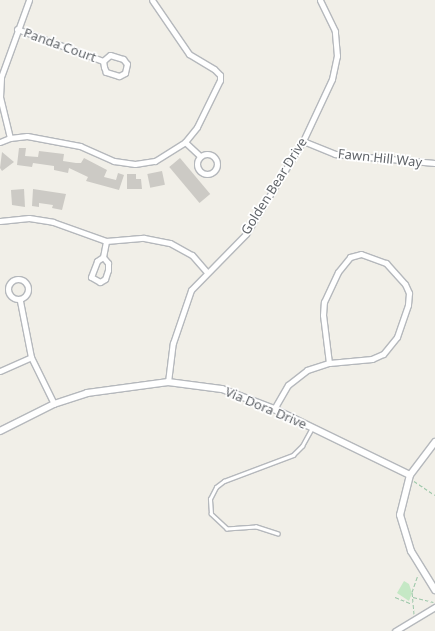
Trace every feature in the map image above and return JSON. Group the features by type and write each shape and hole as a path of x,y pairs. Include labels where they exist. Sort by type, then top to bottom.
{"street":[{"path":"10,138 0,97 0,85 3,66 29,0"},
{"path":"0,142 10,138 27,136 80,146 114,160 135,164 161,158 185,142 197,127 220,80 218,72 189,54 152,0"},
{"name":"Golden Bear Drive","path":"168,382 173,342 184,304 191,290 246,234 303,141 332,79 337,56 335,31 320,0"},
{"name":"Panda Court","path":"17,29 103,61"},
{"name":"Panda Court","path":"110,55 123,59 127,68 119,76 106,72 103,61 110,55"},
{"name":"Fawn Hill Way","path":"303,141 335,154 435,163"},
{"path":"185,142 199,156"},
{"path":"208,153 217,162 216,172 207,175 196,166 199,156 208,153"},
{"path":"0,221 29,218 53,222 106,240 144,238 170,243 192,255 207,272"},
{"path":"103,257 96,260 91,277 100,282 106,279 108,270 108,263 103,257 106,240"},
{"path":"274,409 288,385 306,370 329,363 372,359 383,354 397,336 409,293 405,284 386,264 374,256 362,254 350,257 329,288 323,315 329,363"},
{"path":"17,278 26,282 27,293 20,301 9,295 9,285 17,278"},
{"path":"20,301 31,357 54,404"},
{"path":"0,371 31,357"},
{"name":"Via Dora Drive","path":"0,432 54,404 87,393 168,382 222,389 274,409 410,477"},
{"path":"435,442 410,477 400,515 411,551 435,590"},
{"path":"395,631 435,607"}],"lane":[{"path":"278,534 256,528 227,529 211,514 210,499 216,487 224,481 293,455 302,446 312,428"}],"path":[{"path":"410,477 435,495"},
{"path":"415,619 412,597 415,580 422,569"},
{"path":"395,597 412,604"},
{"path":"412,597 435,602"}],"green space":[{"path":"404,581 409,584 412,593 409,601 397,593"}],"building":[{"path":"19,148 26,148 25,156 38,157 39,151 64,154 63,161 81,163 84,158 107,170 104,177 116,180 118,173 124,175 119,190 86,181 88,177 69,168 68,173 54,170 54,166 33,163 32,167 17,165"},
{"path":"2,152 14,162 2,171 0,168"},
{"path":"180,158 210,194 199,203 169,167"},
{"path":"162,171 165,185 150,188 147,174"},
{"path":"127,174 136,174 136,179 141,179 142,189 127,189"},
{"path":"24,189 25,207 12,205 11,190"},
{"path":"33,189 66,194 62,210 52,208 53,205 39,203 39,207 32,206"}]}
